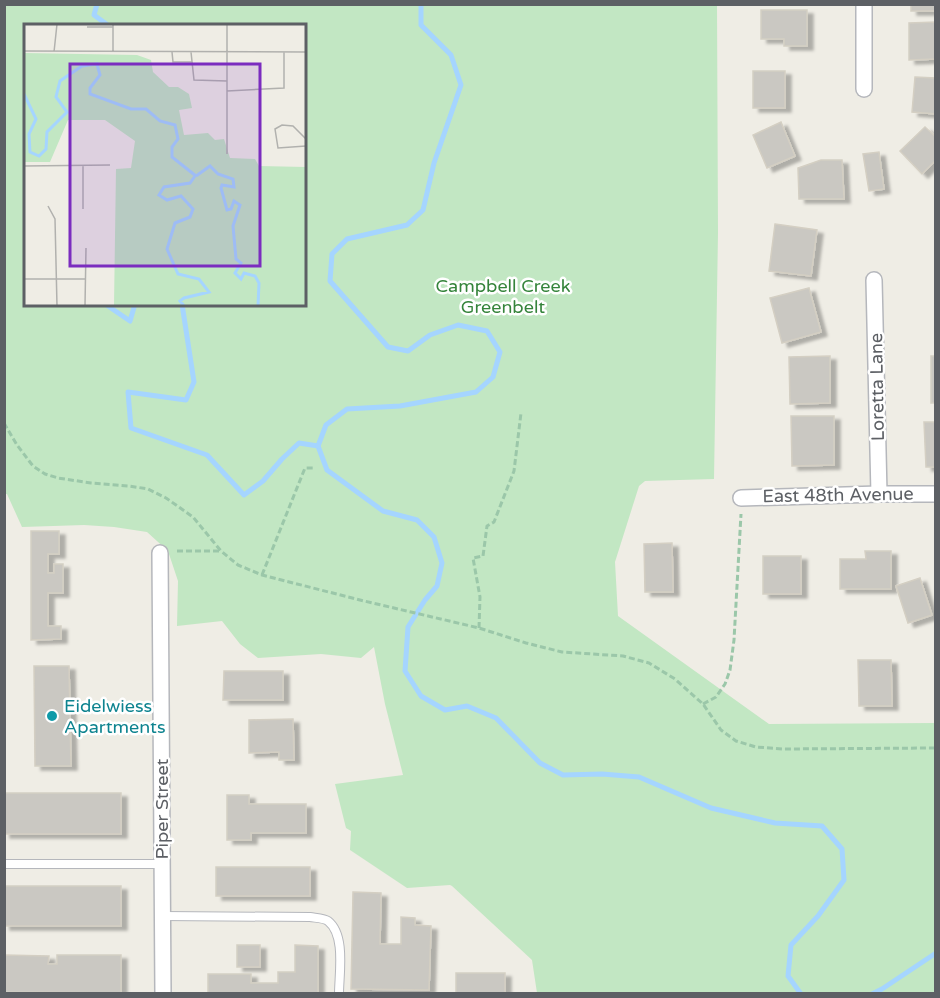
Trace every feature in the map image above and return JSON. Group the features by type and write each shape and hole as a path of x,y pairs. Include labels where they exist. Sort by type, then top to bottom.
{"street":[{"path":"864,4 864,89"},
{"name":"Loretta Lane","path":"874,280 879,494"},
{"name":"East 48th Avenue","path":"741,498 936,494"},
{"name":"Piper Street","path":"160,553 163,993"}],"lane":[{"path":"4,864 162,864"},
{"path":"162,916 310,916 327,919 335,928 340,946 339,993"}],"path":[{"path":"479,627 480,597 472,558 483,556 487,526 494,522 514,471 521,413"},
{"path":"4,423 17,446 33,466 45,474 91,483 148,489 193,516 221,551 238,565 262,574 360,600 479,627 525,643 562,652 623,656 649,663 675,679 703,704 721,730 736,741 756,747 783,749 936,748"},
{"path":"262,574 305,468 313,468"},
{"path":"703,704 716,697 730,670 734,640 741,498"},
{"path":"160,553 221,551"}],"green space":[{"name":"Campbell Creek Greenbelt","path":"5,5 717,5 718,233 714,479 645,481 639,486 615,562 618,616 769,724 935,723 935,993 537,993 532,960 452,886 407,888 350,850 351,831 346,828 335,784 403,775 385,704 374,647 361,658 321,654 258,658 240,644 222,621 177,626 178,581 168,551 147,532 84,525 22,527 5,494"}],"building":[{"path":"911,4 936,4 936,11 911,11"},
{"path":"761,10 807,10 807,46 784,46 784,39 761,39"},
{"path":"936,22 936,59 909,60 909,23"},
{"path":"753,71 785,71 785,108 753,108"},
{"path":"915,77 936,78 936,114 912,112"},
{"path":"781,122 795,156 767,168 753,135"},
{"path":"925,127 936,137 936,160 922,174 900,151"},
{"path":"879,152 884,189 869,191 863,154"},
{"path":"821,160 842,160 844,199 799,199 798,168"},
{"path":"775,224 817,230 811,276 769,271"},
{"path":"809,288 821,332 782,343 770,298"},
{"path":"830,356 830,403 790,404 789,357"},
{"path":"931,356 936,356 936,403 931,403"},
{"path":"791,416 834,416 834,465 792,466"},
{"path":"924,422 936,422 936,467 926,467"},
{"path":"31,531 59,531 59,554 48,554 48,573 54,573 54,564 63,564 63,593 48,593 48,626 61,626 61,639 31,640"},
{"path":"672,543 673,592 645,592 644,544"},
{"path":"865,551 891,551 891,589 840,589 840,559 866,559"},
{"path":"763,556 801,556 801,594 763,594"},
{"path":"920,578 932,615 908,623 896,586"},
{"path":"858,660 891,660 892,706 859,706"},
{"name":"Eidelwiess Apartments","path":"34,666 69,666 71,766 35,766"},
{"path":"224,671 283,671 283,700 223,700"},
{"path":"293,719 294,760 279,760 279,752 249,753 249,720"},
{"path":"4,793 121,793 121,834 4,834"},
{"path":"227,795 249,795 249,804 306,804 306,833 251,833 251,840 227,840"},
{"path":"216,867 310,867 310,896 216,896"},
{"path":"4,886 121,886 121,926 4,926"},
{"path":"353,892 381,893 380,944 401,944 401,917 415,918 415,925 431,926 429,990 351,989"},
{"path":"237,945 260,945 260,967 237,967"},
{"path":"295,945 318,946 318,994 208,994 208,974 251,974 251,983 278,983 278,972 295,972"},
{"path":"4,955 49,956 48,964 57,964 57,955 121,955 121,993 4,992"},
{"path":"456,973 505,973 505,994 456,994"}],"waterway":[{"path":"97,4 94,15 106,24"},
{"path":"318,446 326,425 347,409 400,406 476,392 493,377 500,352 487,331 458,325 430,335 408,351 388,347 330,281 332,254 347,239 407,225 423,210 434,163 461,85 451,55 421,25 421,4"},
{"path":"108,306 130,321 134,306"},
{"path":"182,306 194,382 186,400 128,392 131,428 207,455 244,495 263,481 299,443 318,446"},
{"path":"318,446 327,470 383,511 417,520 434,537 442,563 437,586 408,627 405,671 421,696 445,710 467,706 496,718 540,763 563,775 602,774 639,777 711,808 775,823 822,826 842,849 844,880 818,916 791,945 788,976 801,994"},
{"path":"872,994 936,953"}],"place":[{"name":"Eidelwiess Apartments","path":"52,716"}]}
